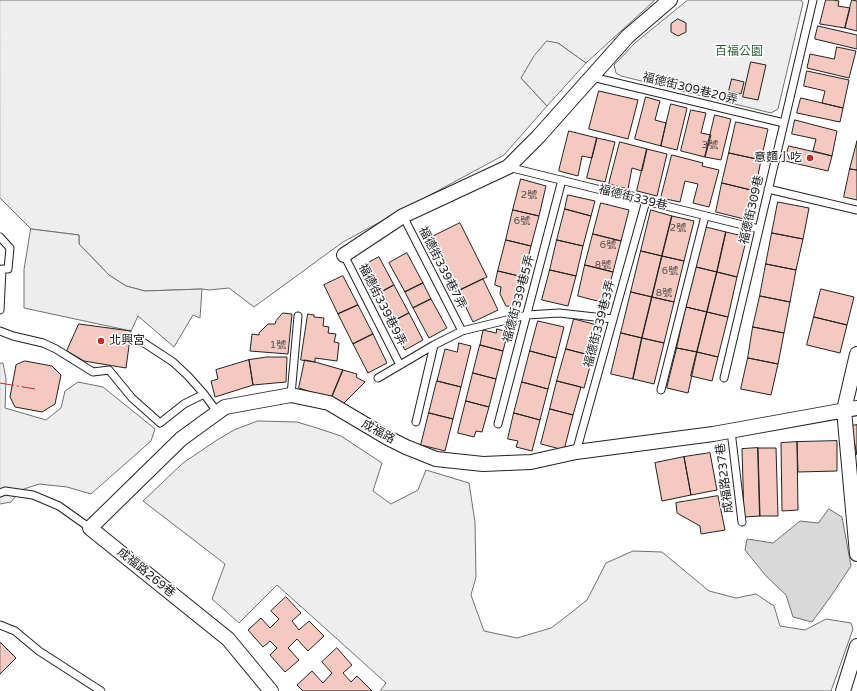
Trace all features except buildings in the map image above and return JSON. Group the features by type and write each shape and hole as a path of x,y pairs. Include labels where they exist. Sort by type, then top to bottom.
{"street":[{"path":"344,255 403,216 508,167 538,137 628,36 670,0"},
{"path":"857,354 851,409 852,501 857,554"},
{"name":"成福路","path":"90,528 181,439 225,407 291,395 329,403 388,438 436,459 483,464 531,462 576,452 713,434 851,409"},
{"name":"成福路269巷","path":"90,528 228,639 271,691"},
{"path":"843,691 857,646"}],"lane":[{"name":"福德街309巷","path":"724,378 813,0"},
{"name":"福德街309巷20弄","path":"592,77 784,123"},
{"name":"福德街339巷","path":"508,167 759,229"},
{"name":"福德街339巷5弄","path":"498,424 562,180"},
{"path":"768,190 857,210"},
{"name":"福德街339巷3弄","path":"576,452 646,201"},
{"name":"福德街339巷7弄","path":"403,216 462,331"},
{"path":"661,390 705,216"},
{"path":"0,237 10,248 8,269 2,268 0,310"},
{"name":"福德街339巷9弄","path":"344,255 400,365"},
{"path":"378,378 434,345 462,331 527,315 559,313 613,320"},
{"path":"291,395 298,316"},
{"path":"0,331 13,336 43,343 56,349 93,372 110,370 132,398 160,423 184,404 204,394"},
{"path":"141,341 173,362 188,376 218,413"},
{"path":"416,422 434,345"},
{"name":"成福路237巷","path":"731,431 742,522"},
{"name":"成福路269巷","path":"0,493 5,490 33,495 59,506 90,528"},
{"path":"0,625 15,631 39,651 101,691"}],"green space":[{"path":"0,0 655,0 586,63 558,43 521,78 547,106 504,155 343,242 254,307 229,288 209,290 145,291 126,286 109,275 79,244 79,235 31,229 0,198"},
{"name":"百福公園","path":"688,0 801,0 803,3 778,109 771,113 621,76 616,73 614,65 635,43"},
{"path":"0,363 3,363 6,379 5,408 46,420 61,408 65,391 78,382 103,387 155,429 151,441 91,494 67,487 39,484 21,490 11,502 0,504"},
{"path":"258,421 297,422 341,436 382,463 373,491 391,504 418,490 426,470 469,483 475,522 476,577 471,595 484,631 517,638 551,628 587,600 606,563 633,551 662,552 709,591 736,598 756,594 774,606 780,626 805,630 826,619 851,623 853,629 831,691 380,691 386,683 277,585 239,623 212,599 225,564 143,501 183,463 234,430"}],"shaded area":[{"path":"547,41 558,43 586,63 547,106 521,78 534,56"},
{"path":"31,229 79,235 79,244 109,275 126,286 145,291 202,289 200,318 193,315 174,347 138,316 131,331 24,308 24,270"},
{"path":"829,509 842,517 851,566 812,622 793,617 786,595 766,576 745,550 747,539 773,543 800,521 818,523"}],"power":[{"path":"0,383 35,389"}],"place":[{"name":"意麵小吃","path":"810,158"},
{"name":"北興宮","path":"101,341"}]}
